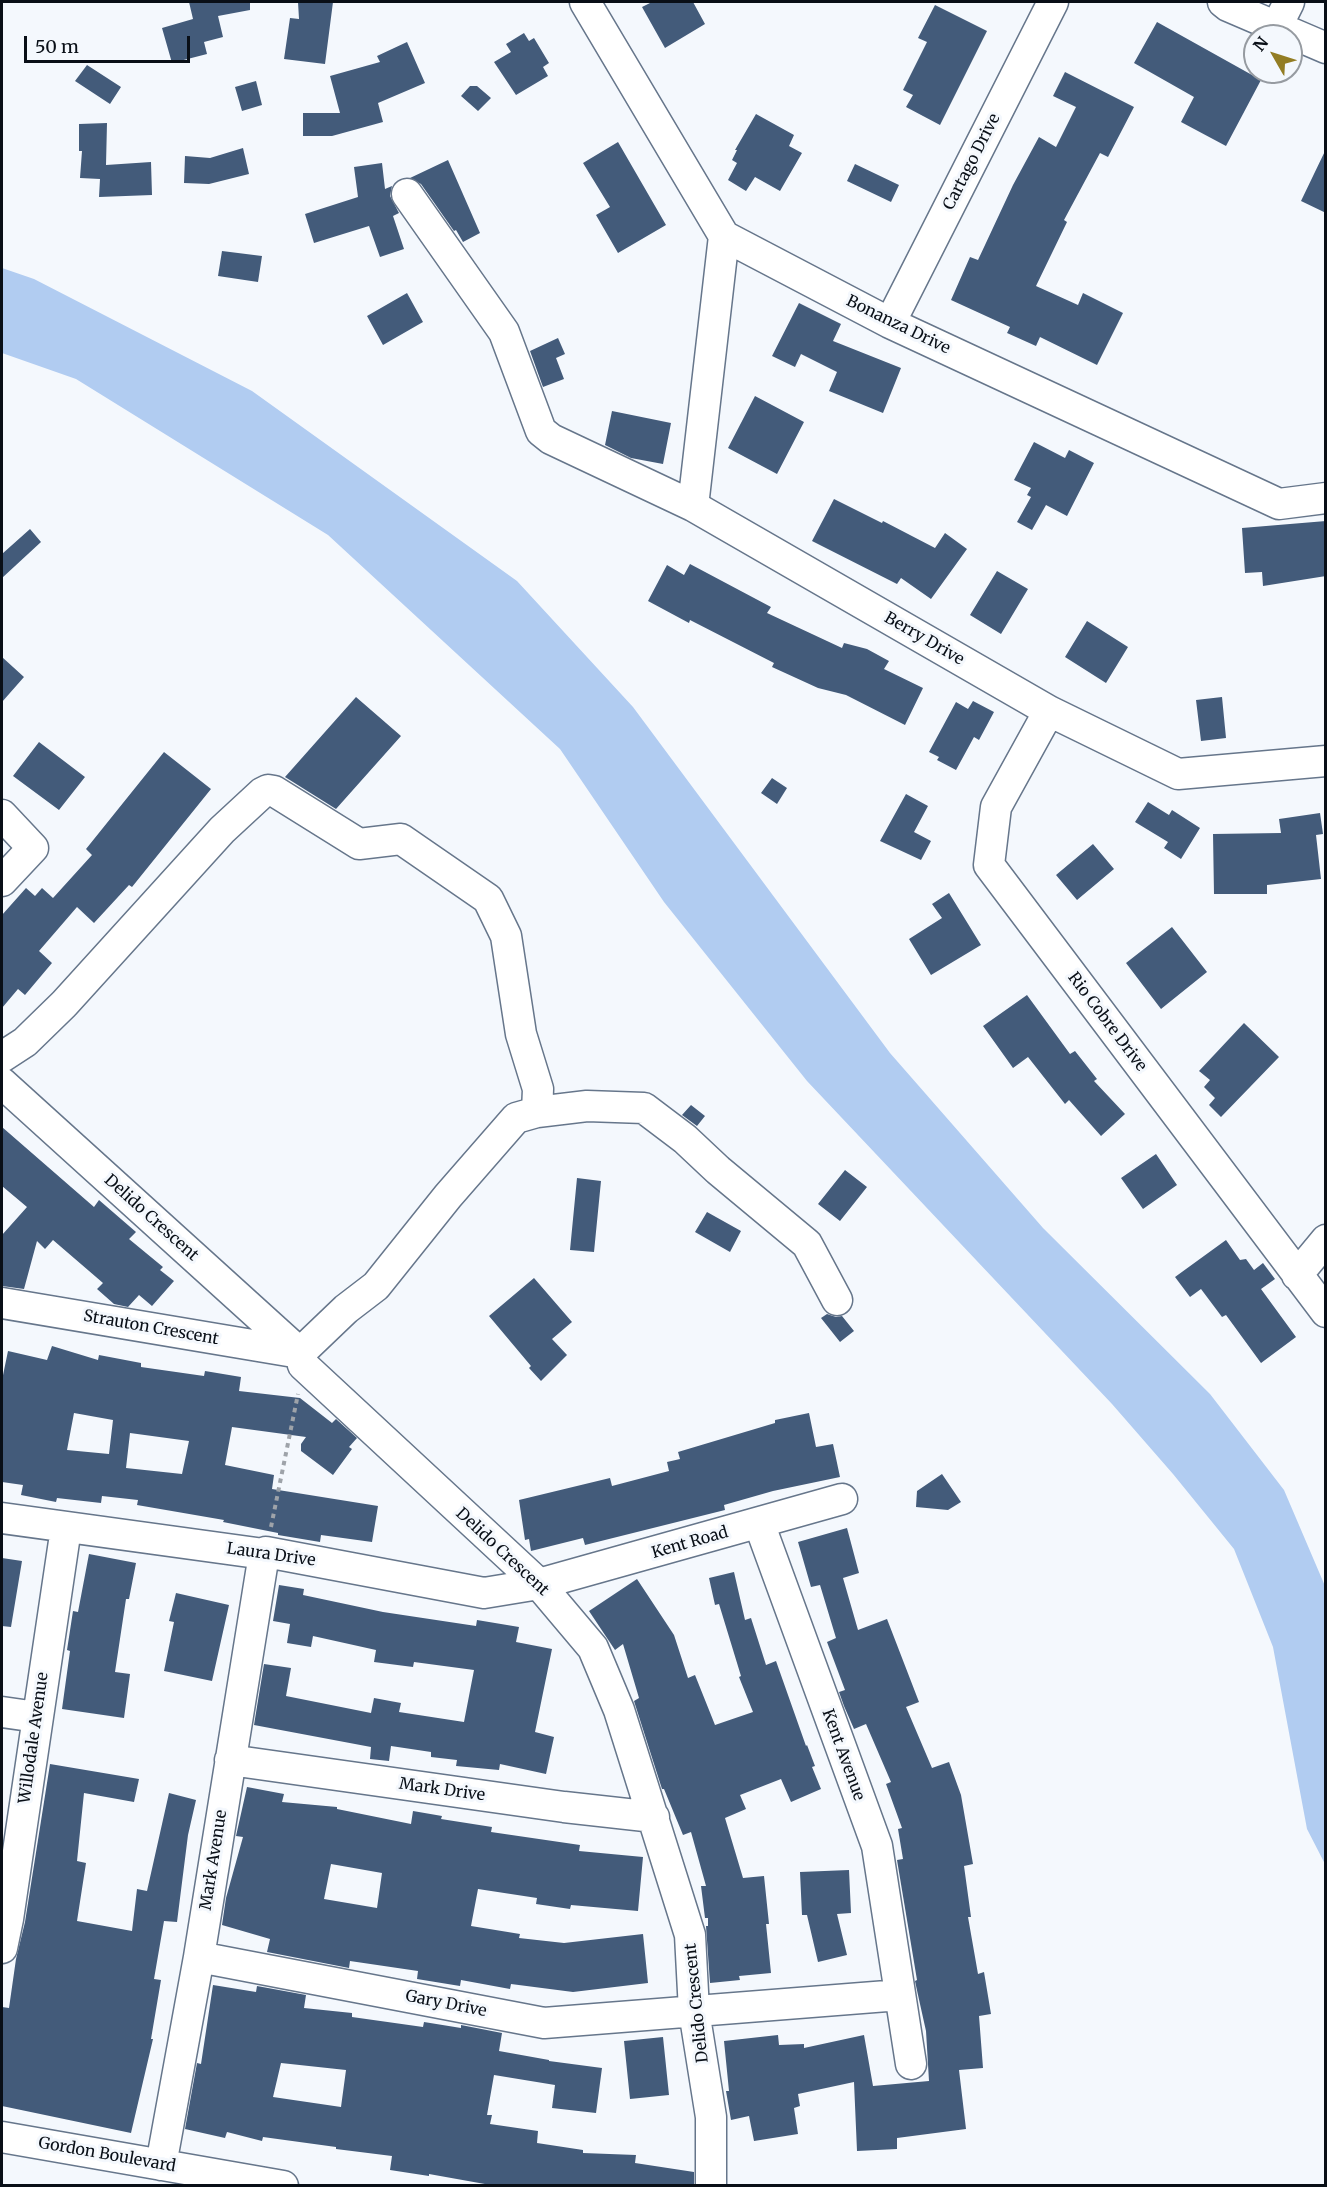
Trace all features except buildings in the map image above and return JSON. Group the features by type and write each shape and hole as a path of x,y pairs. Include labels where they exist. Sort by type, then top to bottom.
{"street":[{"path":"585,2 724,236 693,506"},
{"name":"Cartago Drive","path":"890,322 1053,2"},
{"path":"1223,2 1228,6 1283,14 1326,48"},
{"name":"Berry Drive","path":"407,194 504,332 541,431 551,439 693,506 1049,711 1178,774 1326,761"},
{"name":"Bonanza Drive","path":"724,236 890,322 1279,504 1326,498"},
{"name":"Rio Cobre Drive","path":"1049,711 996,807 989,865 1326,1312"},
{"path":"2,1057 25,1042 64,1004 222,830 268,790 274,791 359,844 401,839 488,899 506,936 521,1034 538,1089 537,1112"},
{"path":"2,815 33,848 2,881"},
{"name":"Delido Crescent","path":"2,1083 302,1359 538,1584 593,1648 619,1710 690,1935 694,2011 711,2117 711,2186"},
{"path":"302,1359 346,1309 376,1286 448,1196 516,1118 537,1112 587,1106 644,1108 686,1139 718,1170 807,1244 837,1300"},
{"path":"1297,1275 1326,1240"},
{"name":"Strauton Crescent","path":"2,1303 302,1359"},
{"name":"Kent Road","path":"538,1584 842,1499"},
{"name":"Laura Drive","path":"2,1518 265,1553 484,1593 538,1584"},
{"name":"Kent Avenue","path":"759,1523 877,1846 910,2064"},
{"name":"Willodale Avenue","path":"2,1948 66,1528"},
{"name":"Mark Avenue","path":"161,2165 199,1956 265,1553"},
{"path":"2,1712 37,1717"},
{"name":"Mark Drive","path":"230,1760 553,1806 654,1817"},
{"name":"Gary Drive","path":"199,1956 544,2023 694,2011"},
{"path":"694,2011 900,1995"},
{"name":"Gordon Boulevard","path":"2,2137 283,2186"}],"path":[{"path":"265,1553 302,1359"}],"water":[{"path":"2,268 34,279 252,391 517,581 633,707 890,1053 1043,1228 1210,1394 1284,1490 1325,1586 1325,1864 1307,1829 1273,1647 1234,1549 1173,1474 1112,1404 807,1081 664,902 560,749 328,535 76,379 2,353"}]}
